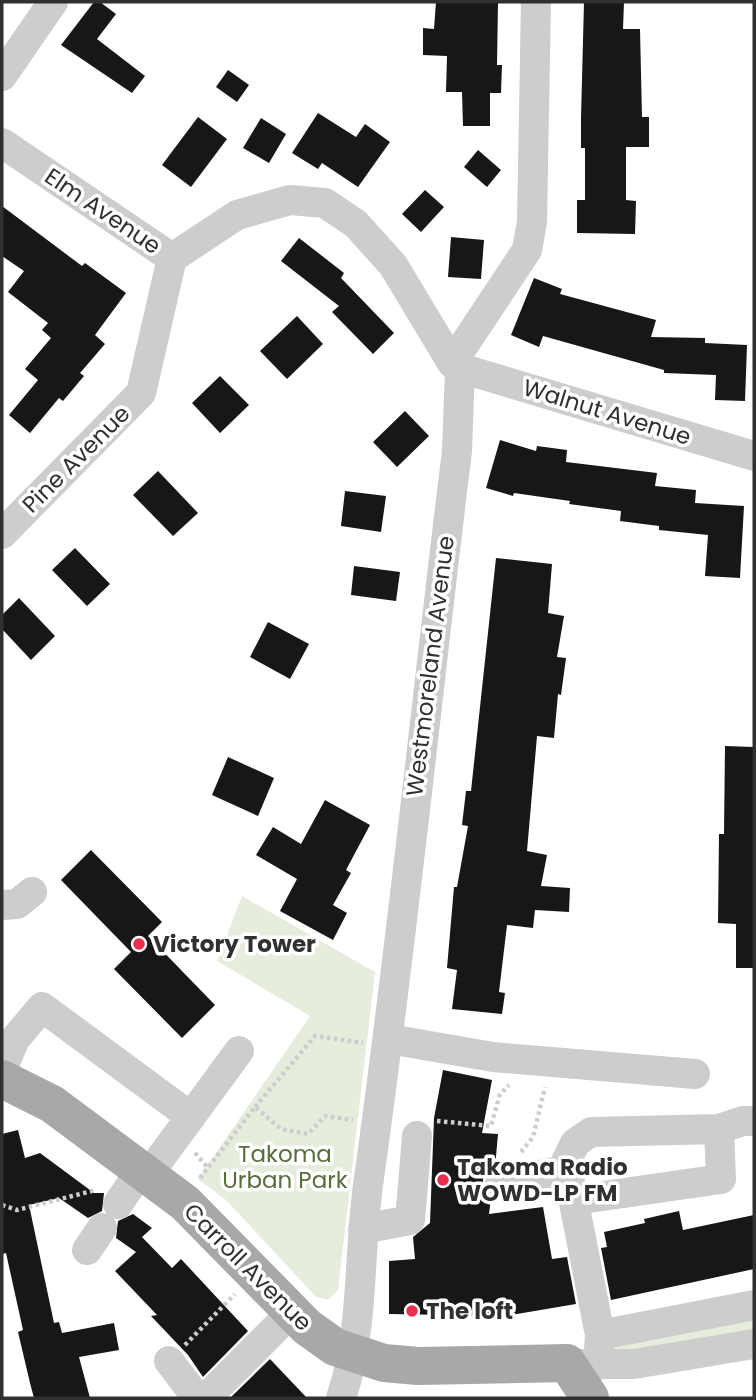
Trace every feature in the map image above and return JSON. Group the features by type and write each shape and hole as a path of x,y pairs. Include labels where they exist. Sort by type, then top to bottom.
{"main road":[{"name":"Carroll Avenue","path":"2,1079 52,1104 144,1172 210,1226 320,1338 353,1354 384,1363 585,1375"}],"street":[{"path":"2,76 53,2"},
{"path":"456,366 527,250 532,222 536,2"},
{"name":"Elm Avenue","path":"2,143 172,258 237,215 290,200 325,203 356,225 393,265 456,366"},
{"name":"Pine Avenue","path":"2,534 141,393 172,258"},
{"name":"Walnut Avenue","path":"456,366 754,456"},
{"name":"Westmoreland Avenue","path":"341,1398 353,1354 379,1042 457,451 456,366"},
{"path":"2,905 17,904 32,892"},
{"path":"2,1070 15,1039 42,1007 191,1117"},
{"path":"379,1042 493,1057 695,1074"},
{"path":"102,1217 191,1117 239,1051"},
{"path":"585,1375 600,1335 566,1162 575,1143 591,1132 719,1129 743,1121 754,1121"},
{"path":"363,1229 410,1220 425,1128"},
{"path":"575,1200 721,1179 719,1129"},
{"path":"500,1184 568,1169"},
{"path":"600,1335 754,1306"},
{"path":"206,1398 292,1312"},
{"path":"585,1375 754,1343"},
{"path":"169,1361 197,1398"}],"path":[{"path":"197,1182 315,1036 379,1042"},
{"path":"514,1154 524,1151 533,1137 540,1118 550,1062"},
{"path":"425,1128 491,1126 500,1094"},
{"path":"255,1107 281,1129 308,1134 325,1116 359,1120"},
{"path":"197,1154 208,1168"},
{"path":"2,1205 17,1210 102,1217"},
{"path":"169,1361 236,1293"}],"green space":[{"name":"Takoma Urban Park","path":"242,896 375,972 338,1290 328,1300 316,1297 226,1200 198,1179 310,1016 217,961"},
{"path":"754,1312 754,1331 620,1355 612,1349 613,1345"}],"building":[{"path":"94,2 100,2 116,14 97,39 145,76 132,93 61,45"},
{"path":"436,2 498,2 497,65 502,65 501,93 490,93 490,126 463,126 462,92 446,92 447,56 423,55 423,28 434,29"},
{"path":"584,2 624,2 623,29 640,29 642,117 649,117 649,147 626,147 626,200 636,201 635,234 577,233 577,200 585,200 585,148 581,148"},
{"path":"228,70 249,85 237,102 216,87"},
{"path":"318,113 356,137 365,124 390,142 358,187 322,163 318,169 292,153"},
{"path":"198,117 227,139 191,187 162,165"},
{"path":"261,118 286,134 269,163 243,148"},
{"path":"478,150 501,170 487,187 464,167"},
{"path":"425,190 444,207 421,232 402,214"},
{"path":"2,206 82,266 85,263 126,293 95,335 105,344 80,373 84,376 63,401 59,398 30,433 9,415 38,380 25,369 51,338 42,330 48,323 8,292 24,271 2,256"},
{"path":"451,237 484,240 481,279 448,277"},
{"path":"299,238 344,273 341,278 394,333 373,354 332,312 339,306 281,261"},
{"path":"534,278 562,289 560,294 656,320 651,337 705,338 705,343 747,345 745,401 715,400 716,375 664,373 664,370 543,336 539,347 511,335"},
{"path":"297,316 323,344 287,379 260,351"},
{"path":"220,376 249,405 220,433 192,403"},
{"path":"405,411 429,436 397,467 373,442"},
{"path":"500,440 536,451 537,446 567,450 566,462 657,473 655,486 696,490 695,503 744,506 740,578 705,576 708,535 659,530 659,526 620,521 621,511 514,493 513,496 486,488"},
{"path":"158,471 198,513 173,536 133,495"},
{"path":"345,491 386,496 381,532 341,526"},
{"path":"75,548 110,584 87,606 52,570"},
{"path":"496,558 552,564 548,613 564,616 557,657 566,658 561,695 558,694 554,738 537,736 527,851 547,855 541,886 570,888 569,912 535,910 533,928 507,925 499,992 505,993 502,1014 452,1009 457,970 447,968 454,887 457,887 468,826 462,825 466,791 471,791"},
{"path":"354,566 400,572 396,601 351,595"},
{"path":"19,598 55,636 31,660 2,629 2,615"},
{"path":"268,622 309,644 290,679 250,657"},
{"path":"725,746 754,747 754,968 736,968 736,924 718,923 719,834 724,834"},
{"path":"228,757 274,778 258,816 212,795"},
{"path":"325,800 370,825 346,870 351,873 333,905 347,913 333,940 280,911 297,879 256,855 273,827 301,844"},
{"name":"Victory Tower","path":"91,850 162,922 148,936 215,1005 182,1038 114,969 131,952 61,880"},
{"path":"443,1070 492,1080 482,1133 498,1134 495,1168 483,1179 483,1188 491,1198 489,1214 543,1207 552,1259 567,1257 576,1304 505,1316 389,1314 389,1261 415,1259 413,1237 430,1223 434,1118"},
{"path":"18,1130 25,1158 40,1153 94,1193 104,1193 102,1211 88,1218 59,1198 29,1205 54,1323 59,1322 62,1333 114,1323 119,1350 79,1357 90,1398 34,1398 18,1332 23,1330 6,1253 2,1254 2,1134"},
{"path":"679,1211 683,1230 754,1215 754,1269 611,1300 601,1248 607,1247 604,1232 645,1223 644,1219"},
{"path":"133,1214 152,1228 142,1237 172,1268 181,1259 248,1331 203,1377 188,1355 151,1316 157,1315 115,1271 136,1252 116,1238 118,1221"},
{"path":"270,1359 307,1398 230,1398"}],"place":[{"name":"Victory Tower","path":"139,944"},
{"name":"Takoma Radio WOWD-LP FM","path":"443,1180"},
{"name":"The loft","path":"412,1311"}]}
